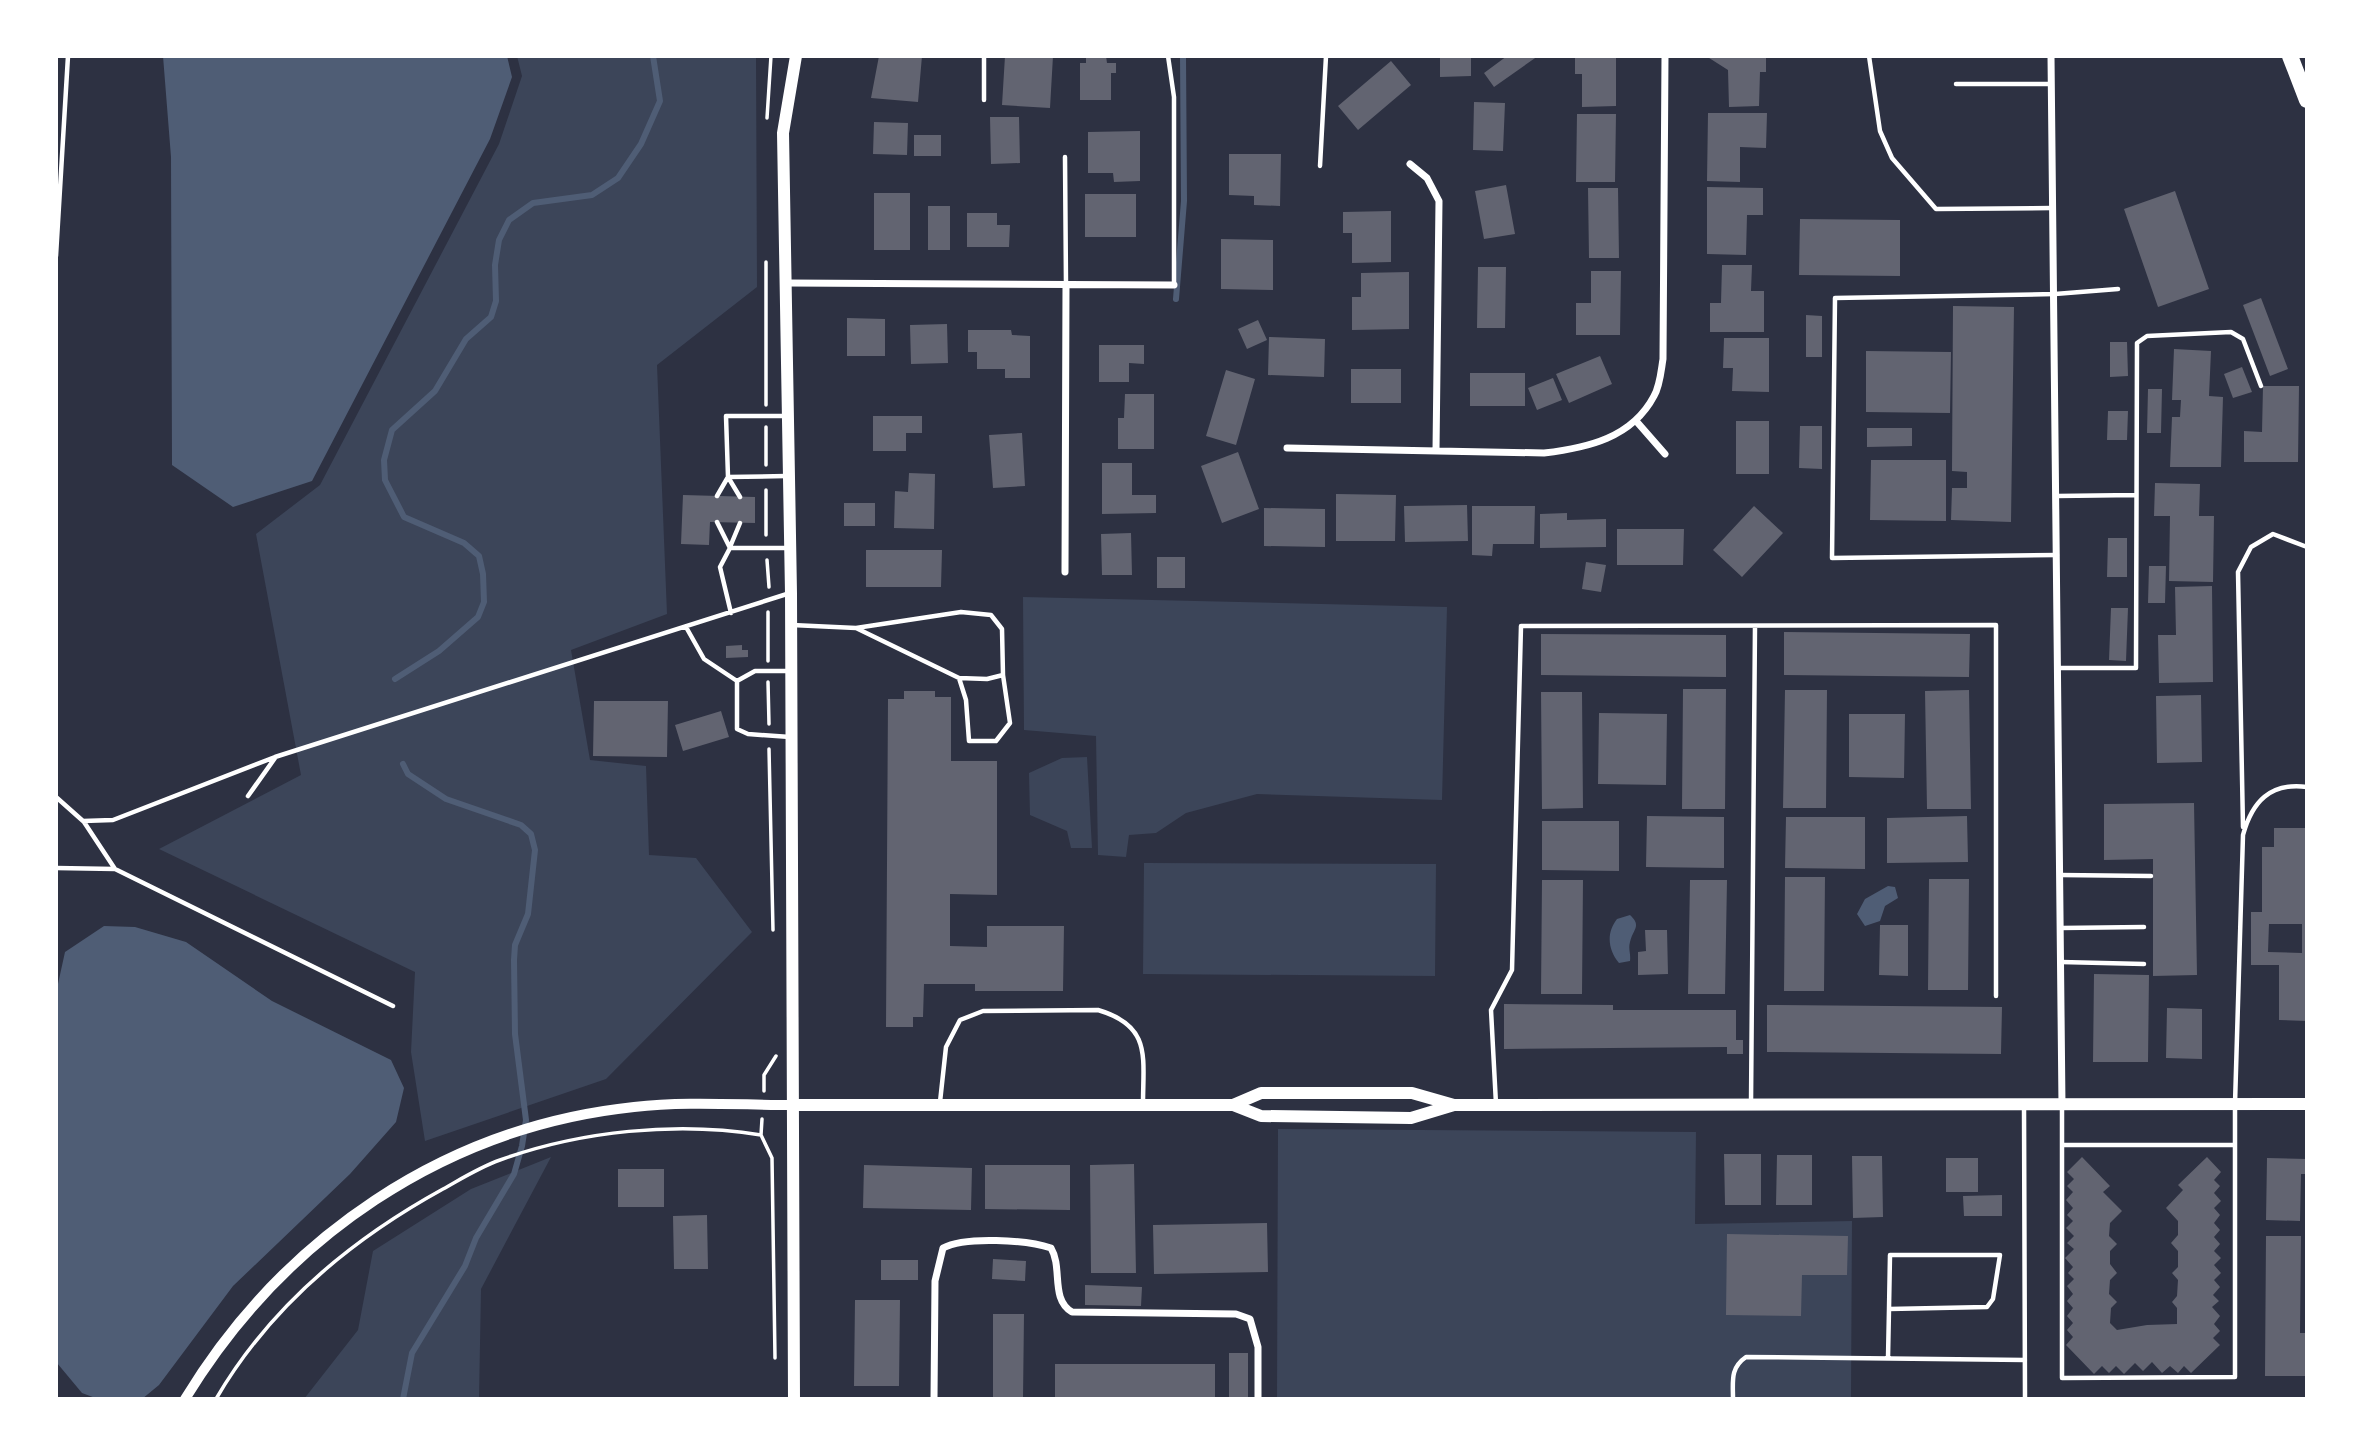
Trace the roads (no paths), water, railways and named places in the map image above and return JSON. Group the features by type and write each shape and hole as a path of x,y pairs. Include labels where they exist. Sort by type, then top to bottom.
{"highway":[{"path":"2290,56 2307,100"}],"main road":[{"path":"794,1399 791,593 783,133 796,56"},
{"path":"1233,1105 1261,1093 1412,1093 1454,1105 2307,1104"},
{"path":"792,1105 1233,1105 1261,1116 1411,1118 1454,1105"}],"street":[{"path":"1287,448 1544,453 1580,449 1637,422 1656,394 1663,359 1665,56"},
{"path":"2051,56 2062,1105"},
{"path":"1410,164 1427,178 1439,201 1436,451"},
{"path":"787,283 1174,285"},
{"path":"1065,572 1066,285"},
{"path":"1637,422 1665,454"},
{"path":"185,1399 241,1318 279,1276 320,1238 365,1205 413,1176 501,1137 550,1122 602,1111 667,1104 792,1105"},
{"path":"934,1399 935,1281 943,1248 956,1241 1038,1243 1051,1248 1057,1258 1059,1298 1065,1308 1072,1312 1236,1314 1250,1319 1258,1347 1258,1399"}],"lane":[{"path":"56,256 68,56"},
{"path":"984,56 984,100"},
{"path":"1168,56 1174,97 1174,285"},
{"path":"1320,166 1326,56"},
{"path":"1869,56 1881,131 1892,158 1936,209 2053,208"},
{"path":"1956,84 2052,84"},
{"path":"1065,157 1066,285"},
{"path":"2057,555 1832,558 1835,298 2055,295 2118,289"},
{"path":"2058,668 2136,668 2137,343 2147,336 2231,332 2243,339 2261,386"},
{"path":"740,497 728,477 726,416 788,416"},
{"path":"728,477 789,475"},
{"path":"717,496 728,477"},
{"path":"2057,496 2136,495"},
{"path":"717,522 730,548"},
{"path":"731,613 720,567 740,523"},
{"path":"2062,1105 2062,1378 2235,1377 2235,1104 2243,835 2238,572 2251,547 2273,534 2307,547"},
{"path":"730,548 790,548"},
{"path":"83,821 113,820 275,757 791,593"},
{"path":"791,625 856,628 961,612 991,615 1002,629 1003,675 1010,723 996,741 969,741 966,699 959,678"},
{"path":"1496,1105 1491,1010 1512,970 1521,626 1996,625 1996,996"},
{"path":"1751,1105 1755,626"},
{"path":"686,628 704,659 737,681"},
{"path":"856,628 959,678 987,679 1003,675"},
{"path":"737,681 755,671 791,671"},
{"path":"737,681 737,729 748,734 791,737"},
{"path":"248,796 275,757"},
{"path":"2243,835 2249,814 2260,797 2293,785 2307,788"},
{"path":"56,797 83,821 115,869"},
{"path":"56,868 115,869 393,1006"},
{"path":"2060,875 2151,876"},
{"path":"2060,928 2144,928"},
{"path":"2061,962 2144,964"},
{"path":"939,1105 946,1047 960,1020 983,1011 1097,1010 1116,1015 1139,1035 1143,1048 1143,1105"},
{"path":"2024,1105 2025,1399"},
{"path":"2062,1146 2235,1146"},
{"path":"1888,1358 1890,1255 2000,1255 1993,1299 1987,1307 1889,1309"},
{"path":"1733,1399 1733,1372 1736,1364 1746,1357 2025,1360"}],"waterway":[{"path":"395,679 439,651 478,617 484,602 479,556 464,543 404,517 385,480 384,460 392,430 435,391 466,339 491,317 496,301 495,265 499,240 509,220 533,203 592,195 618,178 641,144 660,101 653,56"},
{"path":"1176,299 1184,201 1183,56"},
{"path":"403,764 408,774 446,799 521,825 531,834 535,850 528,914 515,945 514,960 515,1034 526,1120 522,1146 514,1174 476,1238 465,1266 412,1353 403,1399"}]}
